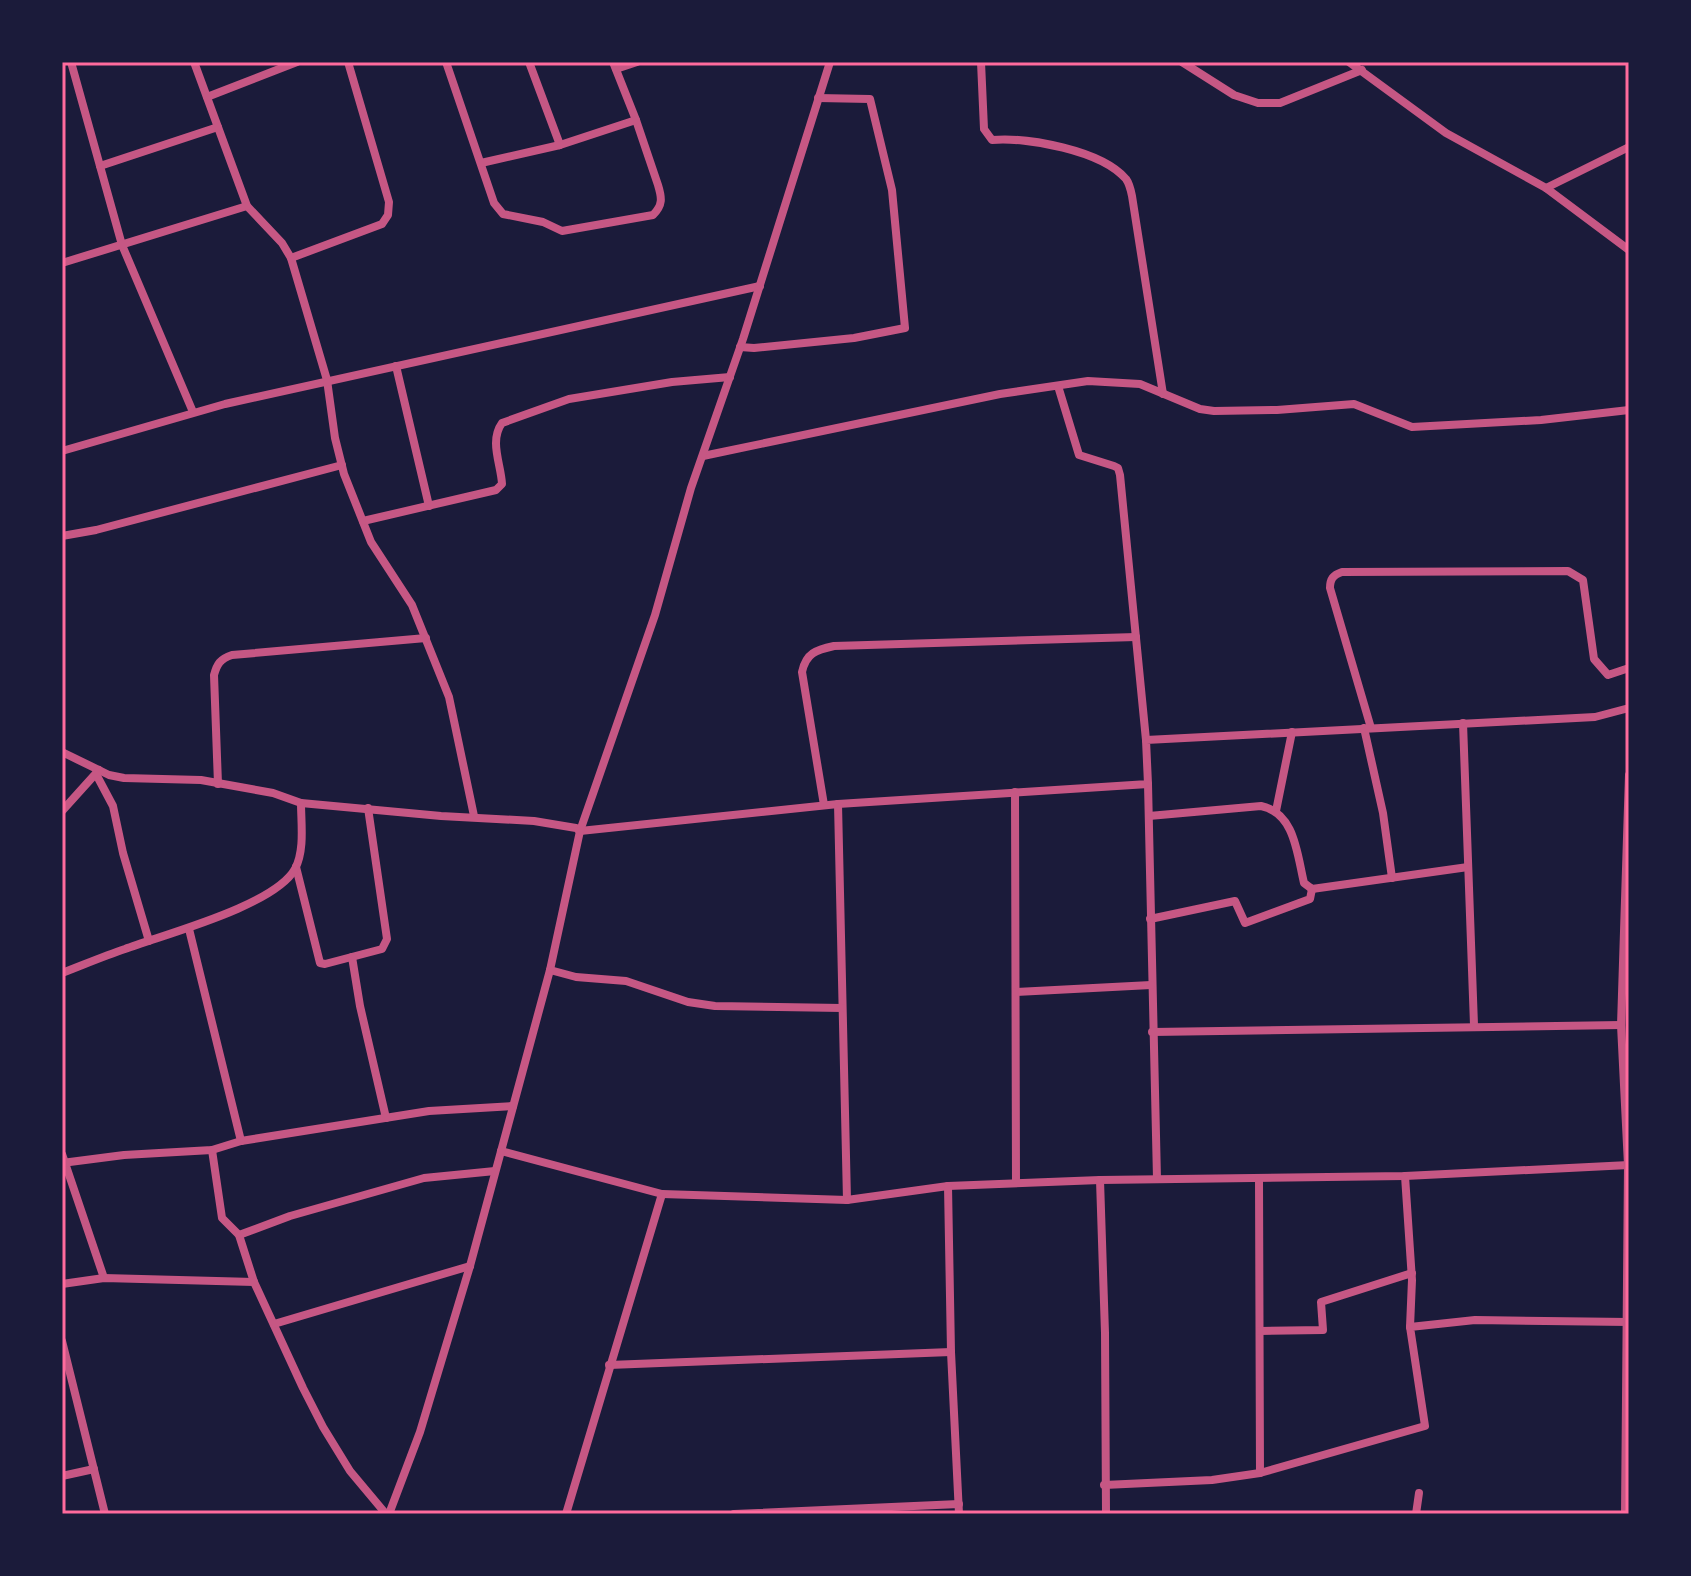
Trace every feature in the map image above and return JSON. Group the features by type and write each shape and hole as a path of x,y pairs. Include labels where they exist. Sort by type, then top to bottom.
{"street":[{"path":"71,62 122,245 193,412"},
{"path":"194,62 247,206 282,243 291,258 327,380 342,465 371,542 412,605 449,697 474,816"},
{"path":"207,97 297,62"},
{"path":"291,258 382,224 388,215 389,202 348,62"},
{"path":"446,62 494,203 503,214 543,222 562,231 653,215 660,208 661,195 614,66 637,62"},
{"path":"529,62 560,145"},
{"path":"212,1150 222,1218 239,1235 254,1282 323,1427 350,1471 388,1514 420,1432 470,1266 550,970 580,831 655,615 830,62"},
{"path":"981,62 984,129 992,140 1011,138 1088,154 1127,180 1163,394"},
{"path":"1182,62 1234,95 1258,103 1280,103 1362,70"},
{"path":"1349,62 1446,133 1546,188 1629,250"},
{"path":"740,347 854,338 905,328 892,190 870,99 818,98"},
{"path":"481,163 560,145 636,120"},
{"path":"100,166 218,127"},
{"path":"1546,188 1629,147"},
{"path":"62,263 247,206"},
{"path":"62,451 193,412 327,380 760,286"},
{"path":"396,366 429,506"},
{"path":"363,521 496,490 502,484 495,440 496,431 502,423 569,399 672,382 730,377"},
{"path":"703,456 1000,394 1088,381 1140,384 1200,409 1237,412 1354,404 1412,427 1541,420 1629,410"},
{"path":"1058,386 1079,455 1114,466 1120,475 1146,740 1157,1179"},
{"path":"62,536 96,530 342,465"},
{"path":"1392,878 1368,728 1330,588 1335,574 1568,571 1583,580 1594,659 1608,675 1629,668"},
{"path":"824,805 802,672 804,660 817,650 834,646 1136,637"},
{"path":"218,784 214,675 217,664 223,658 426,638"},
{"path":"1146,740 1595,717 1629,708"},
{"path":"1463,723 1474,1025"},
{"path":"1276,811 1292,732"},
{"path":"62,752 97,772 124,778 201,780 273,793 301,803 534,821 580,831 824,805 1148,784"},
{"path":"62,811 97,772"},
{"path":"97,772 113,806 123,853 149,941"},
{"path":"1625,1514 1629,1165 1621,1025 1627,926 1629,775"},
{"path":"1015,792 1016,1183"},
{"path":"62,973 189,929 272,891 286,881 296,867 300,849 301,803"},
{"path":"838,804 847,1200"},
{"path":"1149,816 1261,806 1276,811 1283,816 1292,833 1304,883 1312,889 1468,867"},
{"path":"296,867 319,961 325,964 382,949 387,939 368,808"},
{"path":"1150,919 1235,901 1245,923 1310,899 1312,889"},
{"path":"189,929 241,1141"},
{"path":"352,957 386,1118"},
{"path":"550,970 576,977 626,981 688,1002 715,1006 842,1008"},
{"path":"1016,992 1151,985"},
{"path":"1152,1032 1621,1025"},
{"path":"104,1278 63,1160 212,1150 241,1141 429,1111 513,1106"},
{"path":"501,1151 662,1194 847,1200 948,1186 1100,1180 1405,1176 1629,1165"},
{"path":"239,1235 303,1212 424,1178 495,1171"},
{"path":"1104,1485 1212,1480 1260,1473 1425,1426 1410,1327 1412,1273 1405,1176"},
{"path":"1100,1180 1106,1514"},
{"path":"1259,1180 1260,1473"},
{"path":"734,1514 959,1509 951,1352 948,1186"},
{"path":"566,1514 662,1194"},
{"path":"274,1324 470,1266"},
{"path":"1260,1331 1323,1330 1321,1302 1412,1273"},
{"path":"62,1284 104,1278 254,1282"},
{"path":"1410,1327 1475,1320 1628,1322"},
{"path":"62,1341 105,1514"},
{"path":"609,1365 951,1352"},
{"path":"62,1396 75,1393"},
{"path":"62,1476 94,1469"},
{"path":"1416,1514 1419,1493"}]}
